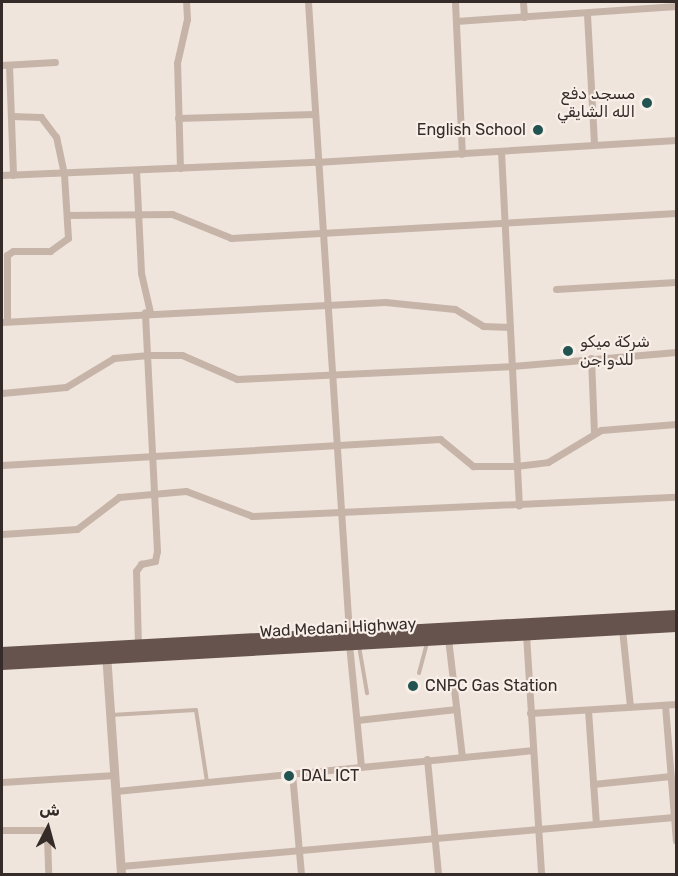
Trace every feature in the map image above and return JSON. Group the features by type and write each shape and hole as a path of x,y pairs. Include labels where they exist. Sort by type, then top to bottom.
{"highway":[{"name":"Wad Medani Highway","path":"2,664 106,653 352,640 676,616"},
{"name":"Wad Medani Highway","path":"2,653 106,653 138,646 428,639 676,626"}],"street":[{"path":"180,168 177,63 187,19 186,2"},
{"path":"308,2 320,236 340,514 362,766"},
{"path":"455,2 462,154"},
{"path":"523,2 524,17"},
{"path":"456,21 587,14 676,6"},
{"path":"587,14 594,145"},
{"path":"13,175 11,116 5,65 55,62"},
{"path":"178,118 314,114"},
{"path":"11,116 41,117 56,137 64,174 68,238 50,251 13,251 7,255 4,322 147,312 385,302 455,309 483,326 510,327"},
{"path":"2,176 316,162 676,140"},
{"path":"501,151 519,506"},
{"path":"136,171 141,273 147,312 146,355 158,551 155,561 141,564 136,571 138,646"},
{"path":"67,215 172,214 231,238 320,236 676,213"},
{"path":"556,289 676,282"},
{"path":"2,393 66,387 114,358 146,355 182,355 237,379 512,366 676,352"},
{"path":"591,358 594,433"},
{"path":"2,465 336,442 440,439 473,466 516,466 548,462 594,433 676,424"},
{"path":"2,534 77,529 112,500 156,494 192,492 243,516 519,506 676,496"},
{"path":"622,629 630,707"},
{"path":"526,634 531,750 541,874"},
{"path":"448,638 462,756"},
{"path":"106,653 121,870 298,850 674,817"},
{"path":"530,713 676,704"},
{"path":"666,705 673,773 676,841"},
{"path":"357,720 456,709"},
{"path":"588,710 596,824"},
{"path":"116,791 531,750"},
{"path":"427,759 438,874"},
{"path":"292,773 301,874"},
{"path":"593,784 673,773"},
{"path":"2,782 115,775"},
{"path":"2,830 42,830 47,837 48,874"}],"lane":[{"path":"419,673 428,639"},
{"path":"352,640 367,693"},
{"path":"111,715 196,710 207,782"}],"place":[{"name":"مسجد دفع الله الشايقي","path":"647,103"},
{"name":"English School","path":"538,130"},
{"name":"شركة ميكو للدواجن","path":"568,351"},
{"name":"CNPC Gas Station","path":"413,686"},
{"name":"DAL ICT","path":"289,776"}]}
